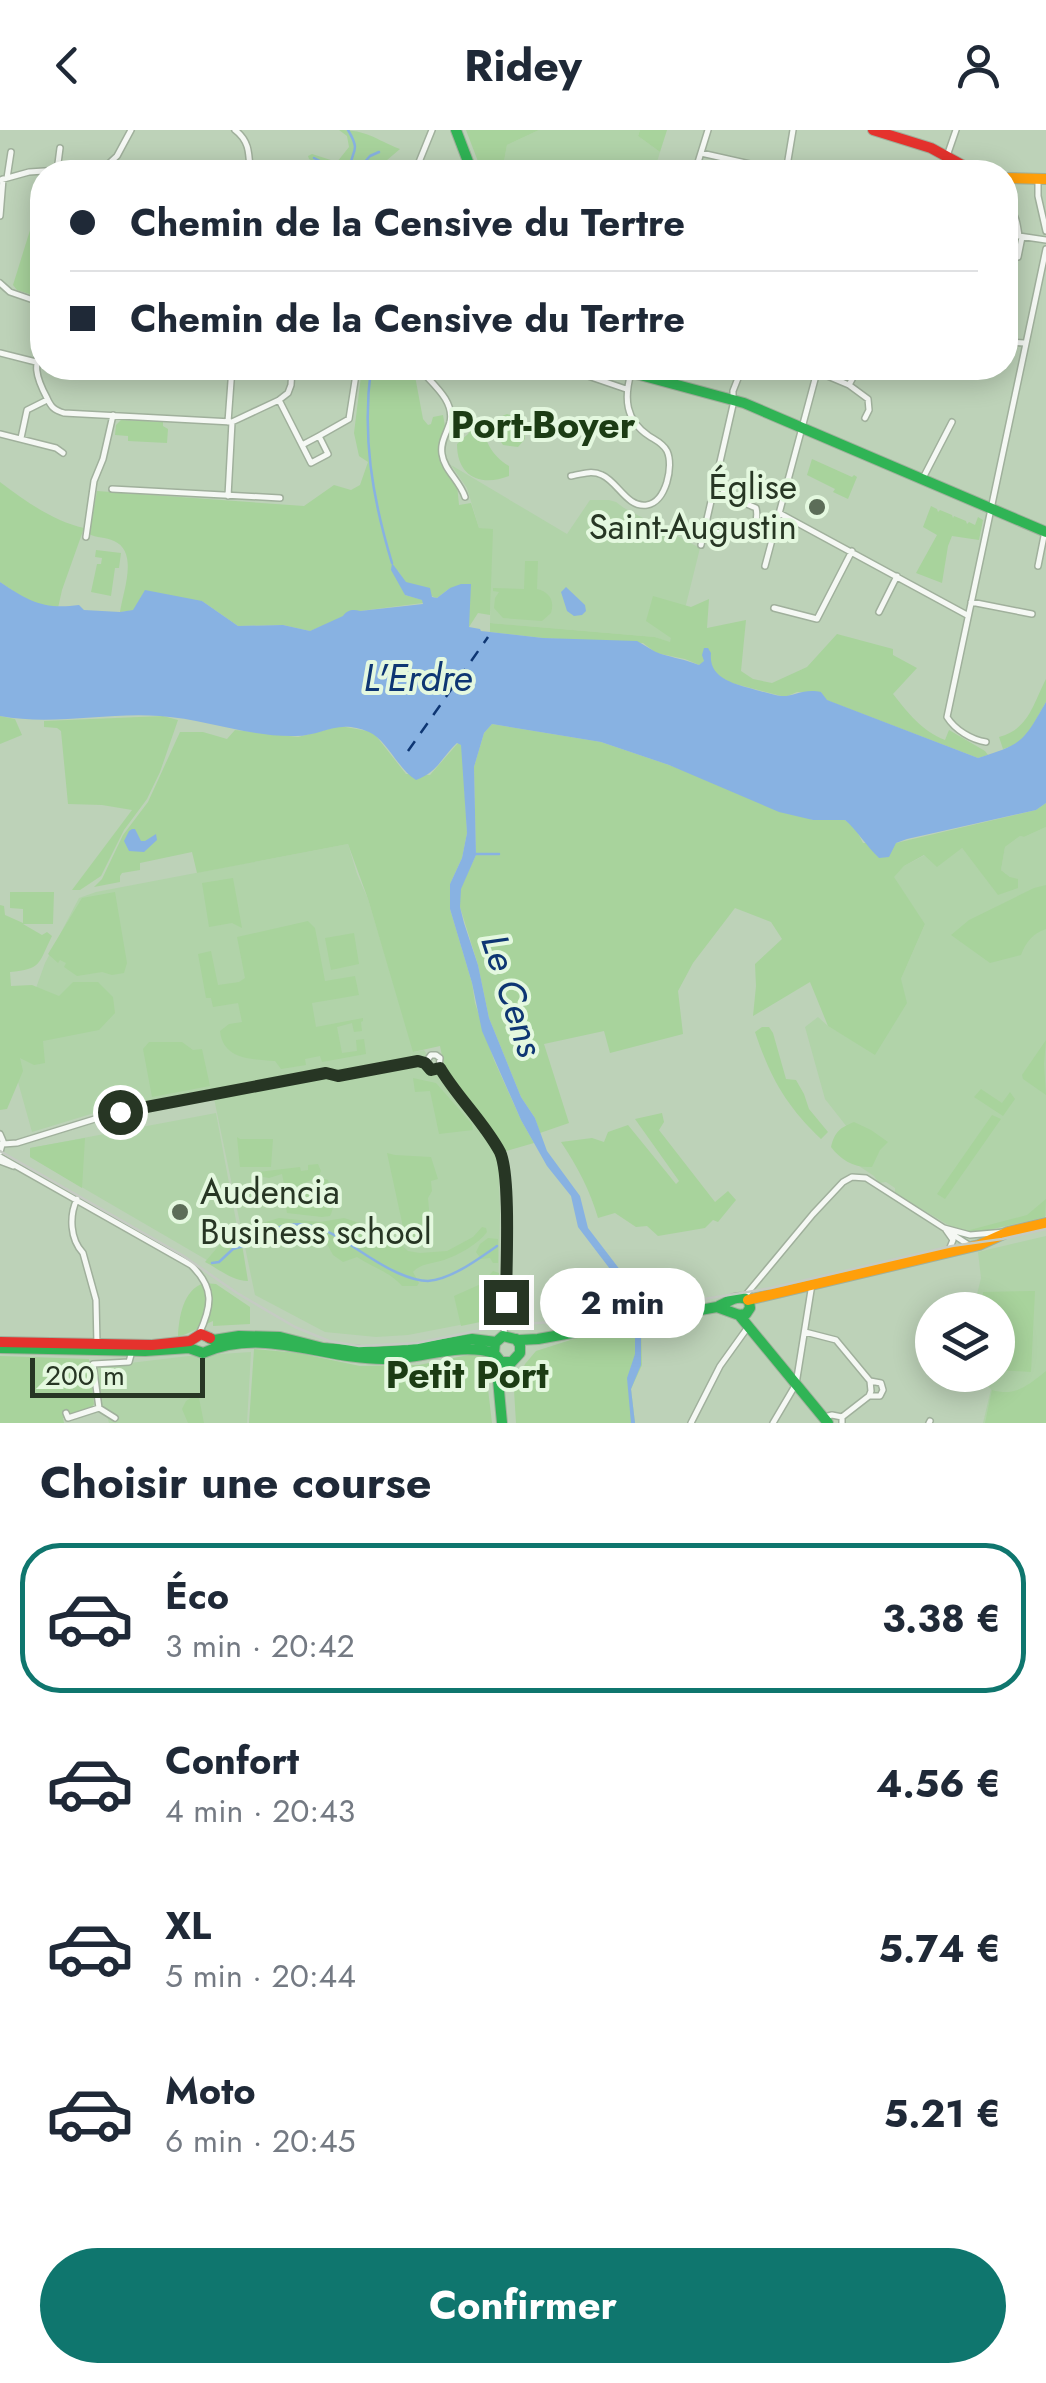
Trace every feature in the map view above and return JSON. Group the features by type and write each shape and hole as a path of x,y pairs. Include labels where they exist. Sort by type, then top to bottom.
{"main road":[{"path":"456,130 467,160"},
{"path":"873,130 931,148 954,160"},
{"path":"673,380 734,400 1046,531"},
{"path":"0,1345 268,1342 379,1360 417,1357 742,1306 812,1284 972,1247 1008,1232 1046,1224"},
{"path":"742,1306 748,1327 823,1420"},
{"path":"742,1306 757,1336"},
{"path":"0,1345 132,1351 190,1348 202,1341"},
{"path":"499,1392 511,1362 502,1362 504,1346"},
{"path":"502,1423 499,1392 492,1375 504,1346"}],"street":[{"path":"113,160 130,130"},
{"path":"235,130 244,138 249,160"},
{"path":"419,160 432,130"},
{"path":"698,160 708,130"},
{"path":"788,160 794,130"},
{"path":"950,158 956,130"},
{"path":"58,160 60,148"},
{"path":"0,216 3,179 11,152"},
{"path":"700,152 734,160"},
{"path":"3,179 30,172"},
{"path":"1042,179 1038,196 1046,232"},
{"path":"1018,232 1019,236 1046,240"},
{"path":"1018,254 1022,236"},
{"path":"1018,372 1046,249"},
{"path":"0,282 10,292 30,299"},
{"path":"1018,343 1024,343"},
{"path":"0,352 30,360"},
{"path":"38,380 51,406 60,412 230,422 279,400 290,390 291,380"},
{"path":"228,496 232,380"},
{"path":"302,445 349,419 355,380"},
{"path":"429,380 450,409 442,451 465,496"},
{"path":"599,380 626,389"},
{"path":"571,476 600,474 640,505 652,504 663,492 669,461 666,450 636,424 628,410 629,380"},
{"path":"702,545 737,380"},
{"path":"765,566 815,380"},
{"path":"839,380 868,399 866,418"},
{"path":"849,385 853,380"},
{"path":"986,742 964,733 948,718 1016,380"},
{"path":"20,438 26,411 48,400"},
{"path":"279,400 311,463 328,454 319,436"},
{"path":"86,537 94,480 113,416"},
{"path":"922,480 952,422"},
{"path":"0,434 56,448 62,454"},
{"path":"705,530 748,536 758,513 752,506 728,496 716,481"},
{"path":"112,489 280,498"},
{"path":"779,513 967,615"},
{"path":"1038,566 1046,531"},
{"path":"774,608 816,618 852,551"},
{"path":"879,612 897,576"},
{"path":"970,602 1032,614"},
{"path":"425,1063 429,1056 436,1055 442,1062 440,1068"},
{"path":"3,1144 111,1114 326,1073 338,1076 418,1061 431,1070 440,1068"},
{"path":"440,1068 503,1160 504,1346"},
{"path":"0,1134 0,1156 191,1265 210,1294 202,1341"},
{"path":"742,1306 813,1214 855,1176 866,1178 972,1247"},
{"path":"78,1199 71,1216 96,1300 97,1345"},
{"path":"947,1230 970,1235 1008,1232"},
{"path":"941,1253 953,1245 947,1230"},
{"path":"773,1423 796,1384 812,1284"},
{"path":"690,1423 720,1366 748,1327"},
{"path":"805,1332 836,1340 872,1388 869,1396 842,1420 823,1420"},
{"path":"99,1408 94,1364 129,1362 132,1351"},
{"path":"869,1396 878,1397 883,1390 879,1382 870,1381"},
{"path":"66,1414 68,1418 99,1408 115,1418"}],"shaded area":[{"path":"339,130 364,133 400,149 387,160 339,160 349,147 347,136"},
{"path":"466,130 539,130 507,145 504,160 477,160"},
{"path":"539,130 640,130 638,136 660,152 658,160 504,160 507,145"},
{"path":"640,130 667,130 660,152 638,136"},
{"path":"308,156 331,160 311,160"},
{"path":"30,230 30,294 13,285"},
{"path":"361,380 416,380 423,419 428,425 433,417 443,415 440,451 457,485 459,505 471,503 479,528 493,529 490,615 478,613 469,627 450,588 437,598 405,582 398,570 405,595 423,603 360,611 310,631 283,625 238,626 202,601 120,612 128,563 122,546 89,534 97,491 304,506 334,485 351,490 360,485 368,462 359,456 354,433"},
{"path":"507,414 524,414 525,439 518,447 503,445 499,436 497,423"},
{"path":"479,419 489,446 509,466 509,476 480,479 466,472 461,464 457,444"},
{"path":"121,420 163,422 168,429 167,443 128,441 128,436 115,435"},
{"path":"812,459 857,477 848,499 807,475"},
{"path":"451,465 567,534 590,500 609,500 700,548 676,645 655,637 490,623 492,530 479,528 467,488"},
{"path":"0,482 50,515 84,528 58,608 29,602 0,582"},
{"path":"931,506 967,524 975,525 978,517 983,520 979,540 952,536 942,583 916,573 937,535 923,527"},
{"path":"96,550 121,553 111,596 91,592 102,558 95,557"},
{"path":"525,561 538,561 537,589 551,600 551,613 542,621 503,618 494,608 499,592 493,588 524,589"},
{"path":"653,596 691,607 709,599 707,628 746,620 741,671 753,679 772,683 807,667 837,634 893,649 893,655 917,668 893,694 910,715 937,736 945,740 949,730 988,755 978,758 826,700 821,692 797,692 785,697 731,683 715,674 710,662 699,665 656,653 643,643 490,632 490,623 655,637 670,642 671,638 646,621"},
{"path":"1046,679 1046,702 1028,734 1018,744 1003,749 999,737 1024,722"},
{"path":"0,716 15,719 22,735 0,744"},
{"path":"163,716 178,720 147,799 124,830 101,876 80,890 72,890 132,810 68,804 61,731 44,727 44,721"},
{"path":"492,724 601,742 813,820 845,820 856,829 863,843 896,843 1036,810 1046,803 1046,827 1020,836 1005,847 1001,870 1018,879 1018,888 998,895 962,848 937,867 924,855 894,877 925,924 901,979 907,1003 875,1055 828,1026 810,982 753,1016 755,964 782,939 771,922 735,908 693,963 678,991 683,1034 610,1053 604,1031 544,1044 569,1123 540,1133 489,1018 460,907 460,889 476,855 474,767 484,733"},
{"path":"340,726 373,732 406,774 430,775 458,743 462,745 467,833 462,858 450,884 450,909 494,1060 534,1143 503,1152 445,1070 440,1046 413,1052 348,844 197,873 192,852 140,863 140,870 122,873 120,882 94,887 102,879 123,835 148,802 180,732 203,732 227,739 235,730 298,737"},
{"path":"1046,827 1046,1216 984,1231 960,1230 895,1193 895,1188 886,1182 879,1183 859,1166 847,1127 825,1099 805,1027 818,1017 875,1054 925,924 893,877 925,855 962,848 998,894 1010,877 1001,870 1005,847 1020,836"},
{"path":"348,844 414,1052 424,1050 496,1152 500,1213 498,1297 496,1314 491,1319 408,1335 376,1337 325,1332 255,1295 212,1089 117,1106 32,1132 11,1057 45,963 79,898"},
{"path":"233,878 242,928 232,923 209,927 202,883"},
{"path":"1046,885 1046,929 1030,939 1021,955 990,963 951,935 969,920"},
{"path":"10,892 54,892 53,924 23,924 52,936 34,967 10,972 11,986 32,985 59,996 73,982 98,982 113,997 115,1013 99,1030 43,1041 45,1063 34,1065 20,1058 23,1071 7,1109 0,1110 0,905 4,906 5,915 23,923 23,909 10,908"},
{"path":"115,892 127,963 124,973 77,976 64,967 66,963 58,963 48,954 82,898"},
{"path":"308,921 315,928 325,981 355,976 359,995 312,1003 316,1027 363,1018 362,1031 354,1032 352,1023 337,1027 342,1053 357,1051 356,1040 364,1039 366,1054 322,1062 320,1056 305,1059 306,1065 281,1069 275,1061 233,1053 222,1041 220,1031 229,1024 242,1022 238,1003 213,1007 211,998 206,998 198,954 211,951 218,985 239,982 245,978 237,937"},
{"path":"354,933 359,964 331,970 325,938"},
{"path":"769,1027 773,1033 786,1079 796,1080 809,1109 828,1132 821,1139 798,1115 773,1077 755,1032"},
{"path":"1046,1040 1044,1064 1046,1095 1022,1075"},
{"path":"149,1042 182,1042 193,1050 202,1049 210,1086 152,1097 143,1049"},
{"path":"413,1078 436,1083 473,1130 439,1134 430,1091 415,1092"},
{"path":"981,1089 1002,1103 1010,1092 1015,1099 1003,1116 974,1097"},
{"name":"Audencia Business school","path":"216,1113 239,1237 212,1263 30,1157 30,1148"},
{"path":"662,1113 664,1122 659,1130 715,1202 728,1191 736,1200 718,1222 713,1220 705,1228 658,1236 647,1226 636,1227 615,1213 598,1218 583,1178 561,1142 592,1138 604,1142 608,1132 628,1125 676,1184 679,1181 635,1119"},
{"path":"992,1115 1001,1119 945,1199 937,1194"},
{"path":"854,1122 888,1142 872,1167 849,1162 831,1147 839,1131"},
{"path":"237,1137 273,1139 271,1167 240,1167"},
{"path":"85,1138 82,1188 30,1157 30,1148"},
{"path":"387,1153 431,1157 438,1179 431,1181 430,1221 420,1225 419,1240 407,1241 401,1230"},
{"path":"318,1164 318,1177 288,1190 282,1174 258,1176 258,1172 300,1167 301,1171 308,1170 308,1165"},
{"path":"325,1179 332,1198 330,1216 287,1213 285,1203 321,1187 320,1182"},
{"path":"1046,1199 1045,1217 984,1231 966,1231 1027,1215"},
{"path":"279,1218 320,1222 344,1218 387,1232 408,1251 420,1253 447,1251 473,1237 482,1227 487,1232 462,1252 416,1269 413,1272 417,1286 402,1286 357,1257 343,1262 327,1244 307,1237 255,1248 248,1237 249,1227"},
{"path":"234,1225 239,1226 248,1281 231,1277 205,1262"},
{"path":"1046,1236 1046,1423 983,1423 990,1392 1015,1392 1015,1292 978,1292 981,1278 978,1252"},
{"path":"488,1238 498,1239 498,1263 490,1258 481,1259 476,1252"},
{"path":"493,1271 499,1273 499,1298 490,1320 461,1326 454,1296 481,1284"},
{"path":"204,1283 216,1284 250,1307 250,1324 213,1326 213,1321 178,1336 187,1298"},
{"path":"1035,1291 1031,1372 1015,1371 1015,1292 983,1292"},
{"path":"641,1327 642,1365 631,1389 635,1423 516,1423 514,1390 525,1364 536,1351 583,1336"},
{"path":"254,1349 298,1353 360,1366 419,1365 484,1355 492,1423 249,1423"},
{"path":"251,1352 247,1423 109,1423 101,1413 96,1367"},
{"path":"0,1356 89,1359 94,1404 90,1410 63,1418 64,1423 0,1423"},
{"path":"1046,1371 1046,1423 985,1423 992,1392 1015,1392"},
{"path":"194,1396 199,1398 204,1423 188,1423 182,1409"}],"water":[{"name":"L'Erdre","path":"392,563 406,582 430,588 432,597 461,584 471,584 469,627 481,631 543,638 637,641 658,653 699,665 704,661 704,648 708,648 718,675 732,683 781,696 821,692 827,700 978,758 1020,740 1046,702 1046,803 1036,810 907,839 896,843 889,857 879,858 845,820 813,820 779,812 669,765 601,742 492,724 484,733 474,767 476,855 461,889 460,907 489,1018 521,1097 535,1118 547,1151 580,1196 588,1228 630,1287 641,1333 641,1365 631,1389 635,1423 631,1423 627,1378 635,1354 635,1334 625,1301 610,1269 578,1227 571,1196 547,1166 521,1120 482,1031 450,909 450,884 462,858 467,833 461,745 457,743 434,769 416,780 375,736 358,728 278,736 160,716 40,720 0,716 0,582 46,605 79,605 84,610 120,612 133,610 145,590 202,601 238,626 283,625 310,631 350,610 423,604 422,600 405,595 391,570"},
{"path":"566,587 585,605 582,615 574,616 567,611 561,592"},
{"path":"132,829 141,841 156,834 157,840 144,852 129,851 124,841"}],"waterway":[{"path":"348,130 355,148 351,160"},
{"path":"366,160 379,152"},
{"path":"314,158 318,160"},
{"path":"370,380 371,466 392,563"},
{"path":"475,854 499,854"},
{"path":"250,1242 273,1229 293,1224 311,1226 398,1273 428,1281 455,1272 497,1246"},
{"path":"212,1263 244,1246"}],"ferry route":[{"path":"408,751 488,637"}],"tram line":[{"path":"0,1151 182,1255 295,1327 329,1341 359,1346 417,1343 505,1325 570,1321 771,1288 952,1246 1046,1229"}],"traffic: fast":[{"path":"456,130 467,160"},
{"path":"659,380 744,403 1046,532"},
{"path":"511,1362 501,1362 494,1353 495,1343 503,1336 538,1339 717,1307 733,1299 749,1301 746,1314 739,1315"},
{"path":"717,1307 739,1315 828,1423"},
{"path":"209,1338 280,1337 323,1348 374,1352 472,1339 496,1342"},
{"path":"501,1387 508,1366 520,1353 516,1339"},
{"path":"0,1348 189,1348 203,1353 226,1346 271,1343 363,1358 400,1358 467,1349 494,1353"},
{"path":"496,1358 502,1423"}],"traffic: slow":[{"path":"1018,178 1046,179"},
{"path":"748,1300 979,1245 1008,1232 1046,1223"}],"traffic: jam":[{"path":"873,130 931,148 953,160"},
{"path":"0,1342 152,1345 190,1341 201,1334 210,1338"}],"place":[{"name":"Église Saint-Augustin","path":"817,507"},
{"name":"Audencia Business school","path":"180,1212"}],"district":[{"name":"Port-Boyer","path":"543,424"},
{"name":"Petit Port","path":"467,1374"}],"route":[{"path":"120,1112 326,1073 338,1076 418,1061 431,1070 440,1068 503,1160 506,1302"}],"water label":[{"name":"Le Cens","path":"513,995"}]}
